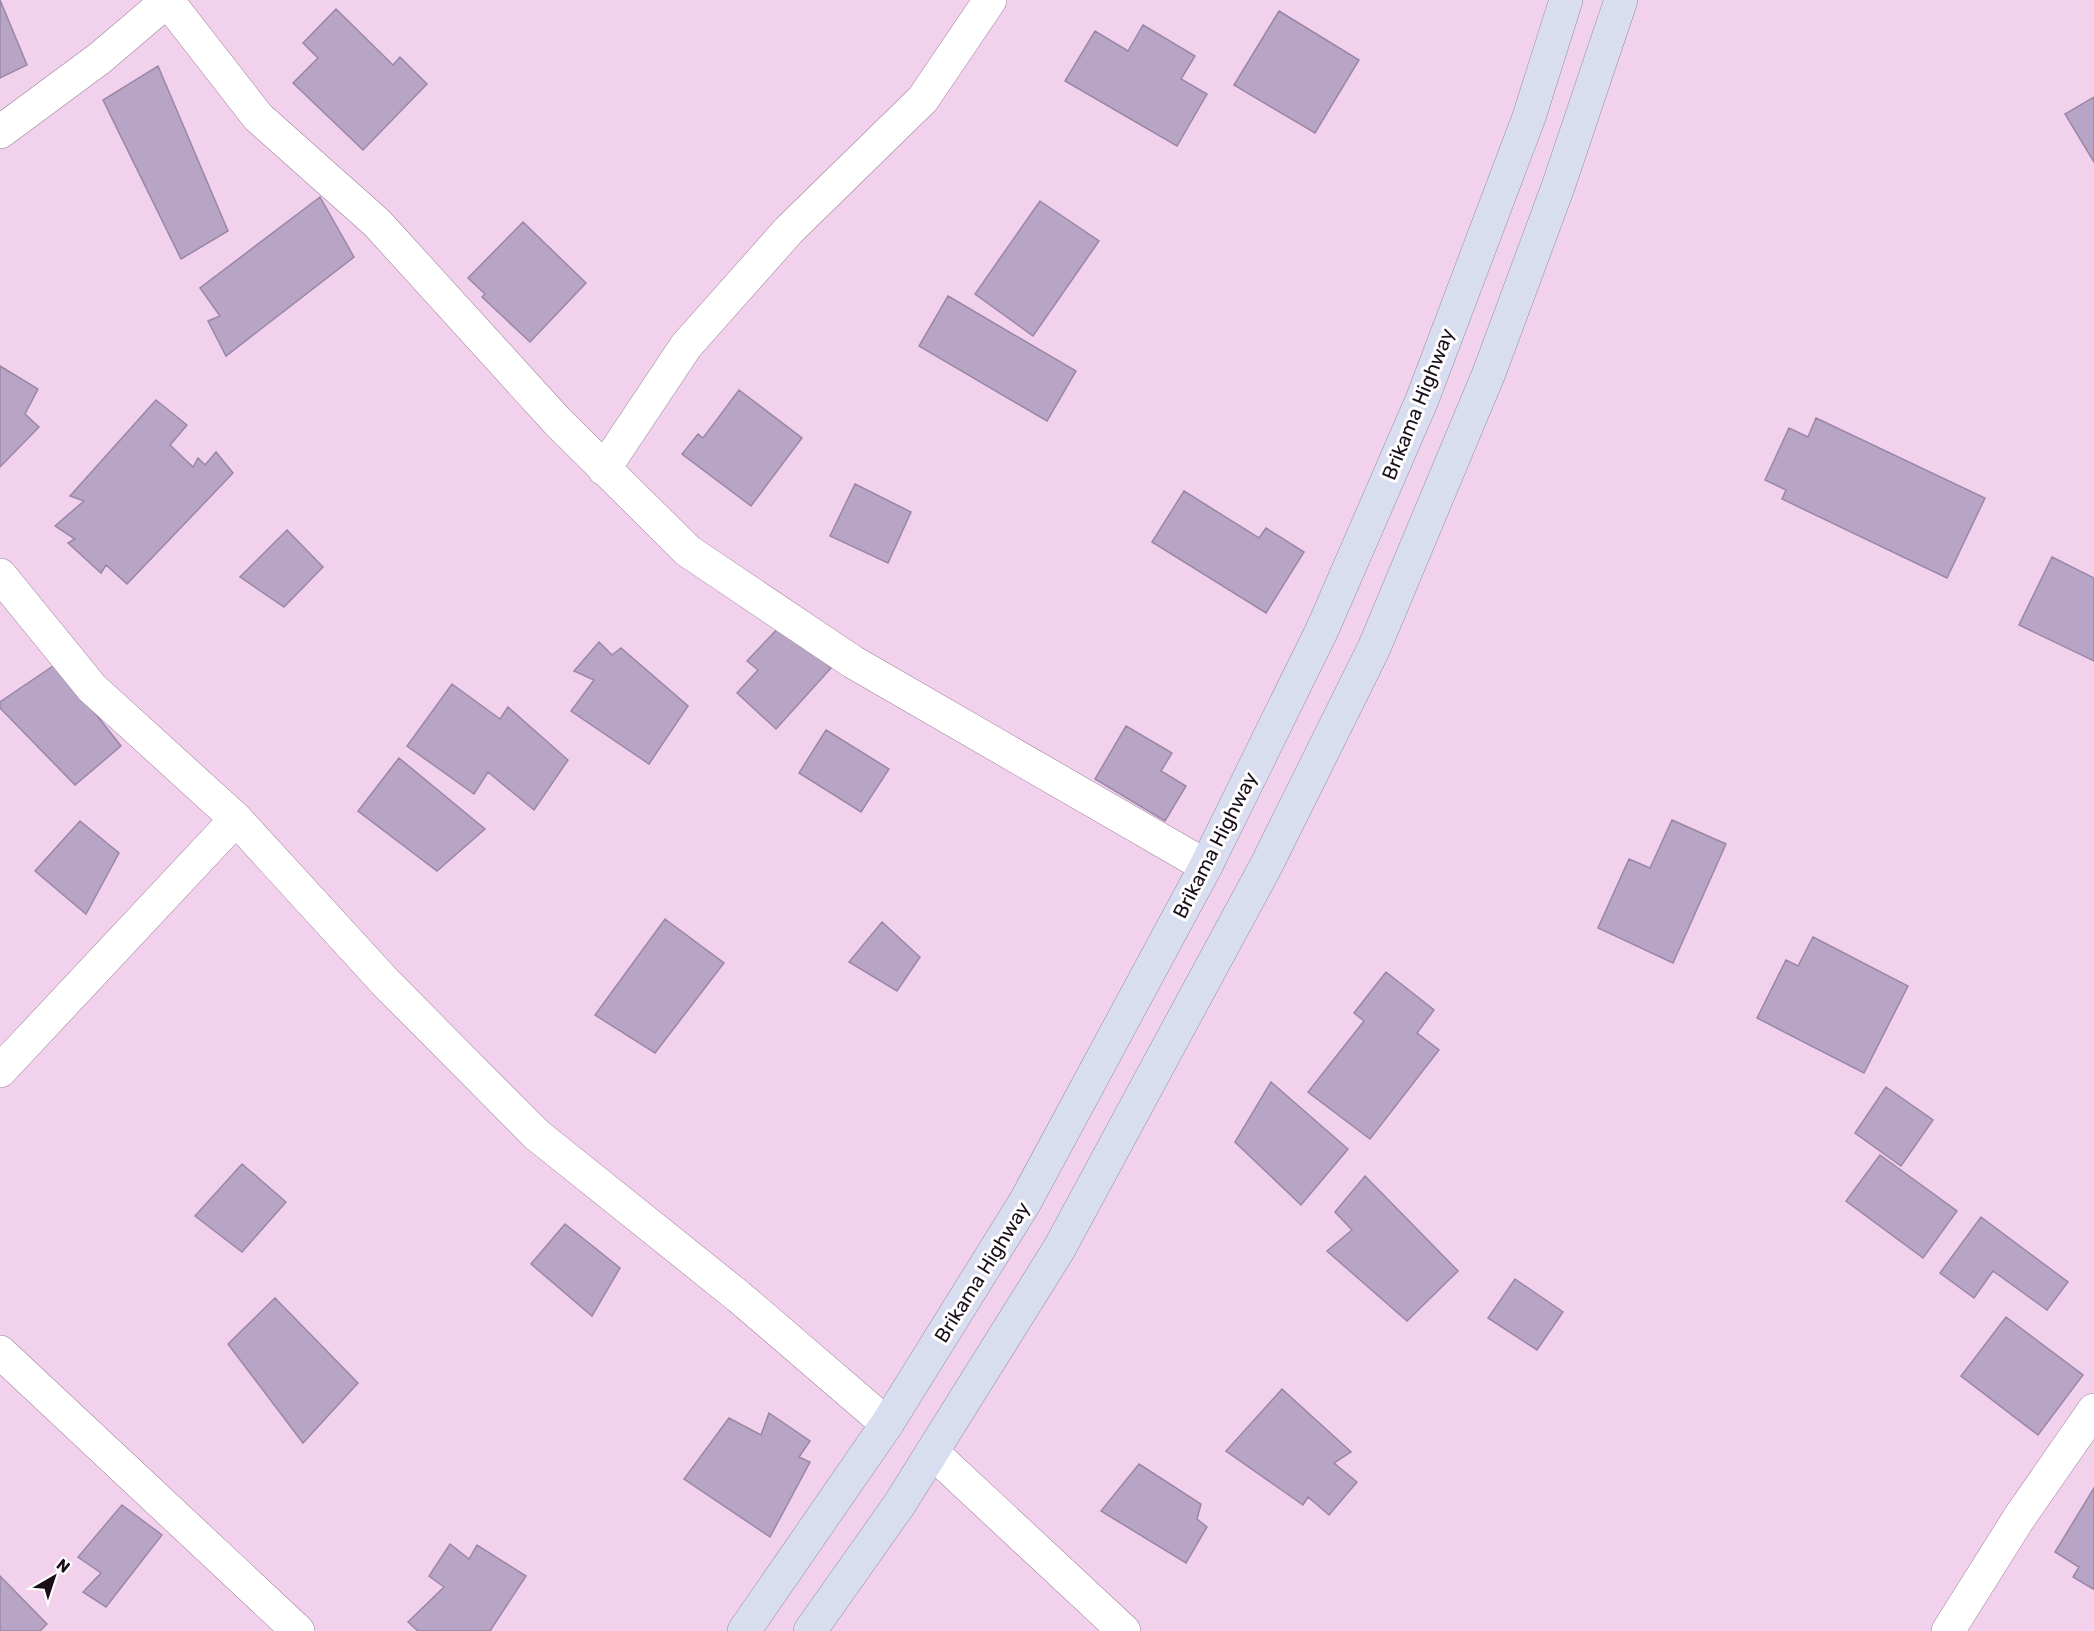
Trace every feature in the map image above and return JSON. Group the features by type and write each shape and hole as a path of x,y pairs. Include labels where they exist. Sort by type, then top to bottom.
{"highway":[{"name":"Brikama Highway","path":"744,1631 887,1424 1025,1202 1206,866 1323,628 1422,400 1528,117 1566,0"},
{"path":"810,1631 899,1505 1070,1229 1267,864 1374,648 1493,362 1558,187 1621,0"}],"street":[{"path":"0,132 100,58 167,0 258,117 377,222 557,422 688,551 853,662 1206,866"},
{"path":"604,468 686,346 789,230 923,99 990,0"},
{"path":"0,575 92,688 236,819 386,983 537,1135 738,1296 887,1424"},
{"path":"0,1071 236,819"},
{"path":"0,1352 298,1631"},
{"path":"1948,1631 2019,1518 2094,1410"},
{"path":"932,1452 1124,1631"}],"building":[{"path":"0,0 27,65 0,78"},
{"path":"336,9 393,65 400,57 427,84 363,150 293,83 318,58 303,43"},
{"path":"1279,11 1359,60 1315,133 1234,85"},
{"path":"1143,25 1195,56 1181,79 1207,94 1177,146 1065,81 1095,31 1128,51"},
{"path":"158,66 228,231 181,259 103,100"},
{"path":"2094,97 2094,162 2065,114"},
{"path":"320,197 354,257 226,356 208,321 220,316 200,288"},
{"path":"1040,201 1099,241 1033,336 975,294"},
{"path":"523,222 586,283 530,342 482,297 485,294 468,278"},
{"path":"948,296 1076,371 1047,421 919,346"},
{"path":"0,366 38,389 25,414 39,427 0,467"},
{"path":"739,390 802,438 751,506 682,454 698,434 703,438"},
{"path":"156,400 187,425 170,445 193,467 198,458 205,465 216,452 233,473 127,584 106,565 101,573 68,543 75,539 55,526 84,501 70,496"},
{"path":"1816,418 1985,498 1947,578 1782,499 1786,490 1765,480 1789,428 1808,437"},
{"path":"855,484 911,512 888,563 830,536"},
{"path":"1184,491 1259,538 1266,528 1304,552 1266,613 1152,542"},
{"path":"287,530 323,567 284,607 240,577"},
{"path":"2052,557 2094,578 2094,661 2019,625"},
{"path":"783,623 831,668 776,729 737,693 758,670 747,661"},
{"path":"599,642 612,655 621,648 688,706 649,764 571,711 594,680 574,671"},
{"path":"56,664 121,746 75,785 0,708 0,702"},
{"path":"452,684 500,719 508,707 568,760 534,810 488,772 474,794 407,746"},
{"path":"1126,726 1172,753 1161,771 1186,786 1165,821 1095,779"},
{"path":"826,730 889,769 861,812 799,773"},
{"path":"399,758 485,829 437,871 358,811"},
{"path":"1672,820 1726,844 1673,963 1598,928 1629,859 1650,868"},
{"path":"80,821 119,853 86,914 35,871"},
{"path":"665,919 724,963 655,1053 595,1015"},
{"path":"882,922 920,957 897,991 849,962"},
{"path":"1813,937 1908,986 1864,1073 1757,1018 1786,960 1798,966"},
{"path":"1386,972 1434,1010 1417,1033 1439,1050 1370,1139 1308,1092 1364,1021 1354,1013"},
{"path":"1271,1082 1348,1149 1301,1205 1235,1142"},
{"path":"1886,1087 1933,1120 1901,1166 1855,1133"},
{"path":"1880,1155 1957,1211 1923,1258 1846,1201"},
{"path":"242,1164 286,1202 242,1252 195,1216"},
{"path":"1365,1176 1458,1271 1407,1321 1327,1251 1352,1230 1335,1212"},
{"path":"1981,1217 2068,1282 2047,1310 1993,1271 1974,1298 1940,1273"},
{"path":"565,1224 620,1268 592,1316 531,1264"},
{"path":"1515,1279 1563,1312 1537,1350 1488,1318"},
{"path":"275,1298 358,1383 303,1443 228,1344"},
{"path":"2006,1317 2083,1375 2038,1435 1961,1376"},
{"path":"1282,1389 1351,1452 1334,1463 1357,1482 1329,1515 1308,1497 1303,1505 1226,1451"},
{"path":"769,1413 810,1441 799,1457 810,1462 770,1537 684,1479 729,1418 761,1435"},
{"path":"1139,1464 1201,1504 1197,1519 1207,1527 1186,1563 1101,1511"},
{"path":"2094,1488 2093,1589 2073,1577 2079,1567 2055,1552"},
{"path":"122,1505 162,1535 106,1607 83,1592 101,1573 78,1557"},
{"path":"450,1544 469,1559 477,1545 526,1576 490,1631 418,1631 408,1622 444,1587 429,1576"},
{"path":"0,1576 47,1624 40,1631 0,1631"}]}
